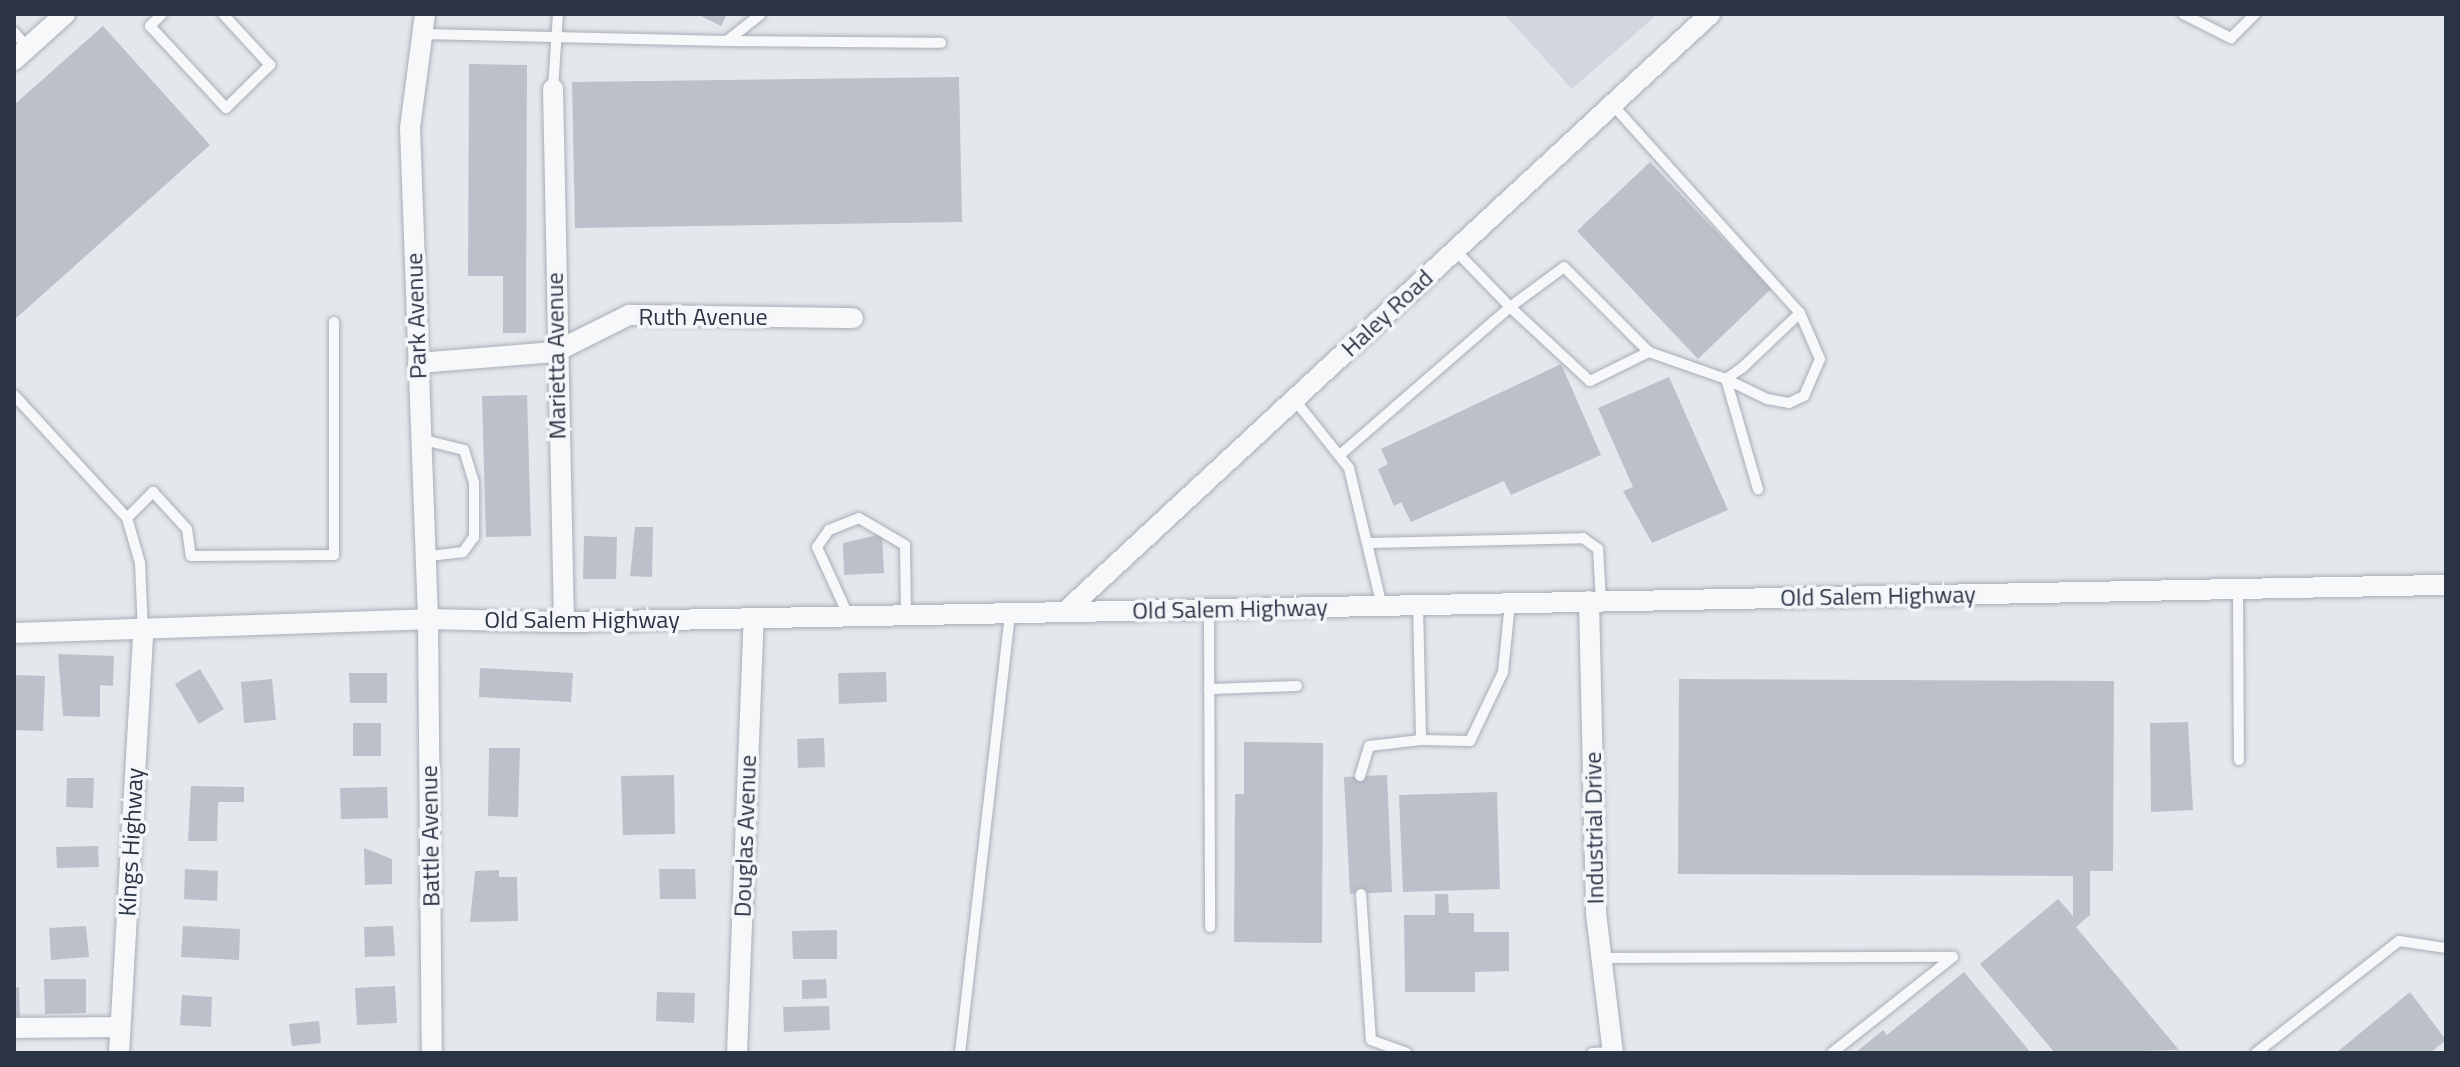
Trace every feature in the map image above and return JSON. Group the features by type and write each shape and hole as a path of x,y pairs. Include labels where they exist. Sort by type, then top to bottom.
{"street":[{"path":"19,47 65,14"},
{"name":"Haley Road","path":"1065,612 1710,14"},
{"name":"Park Avenue","path":"424,24 410,128 428,619"},
{"name":"Marietta Avenue","path":"553,89 555,352 564,622"},
{"name":"Ruth Avenue","path":"418,363 555,352 629,315 853,318"},
{"name":"Old Salem Highway","path":"14,633 428,619 564,622 754,619 2446,585"},
{"name":"Industrial Drive","path":"1595,601 1600,958 1612,1053"},
{"name":"Battle Avenue","path":"428,619 432,1053"},
{"name":"Douglas Avenue","path":"737,1053 754,619"},
{"name":"Kings Highway","path":"119,1053 143,631"},
{"path":"14,1028 120,1027"}],"lane":[{"path":"162,14 150,26 226,108 270,65 223,14"},
{"path":"553,89 558,14"},
{"path":"727,41 761,14"},
{"path":"2183,14 2231,38 2255,14"},
{"path":"424,24 555,36 941,43"},
{"path":"1341,454 1510,307 1564,267 1649,352 1726,379 1767,399 1789,403 1804,396 1820,359 1800,313 1612,104"},
{"path":"1455,250 1510,307 1590,381 1649,352"},
{"path":"1726,379 1800,313"},
{"path":"127,518 153,492 187,529 191,556 334,555 334,322"},
{"path":"1726,379 1758,489"},
{"path":"14,395 127,518 140,563 143,631"},
{"path":"1294,399 1341,454 1370,543 1382,606"},
{"path":"420,439 464,450 474,483 474,537 463,552 425,557"},
{"path":"849,617 817,547 829,530 859,518 905,545 906,616"},
{"path":"1370,543 1583,538 1598,549 1595,601"},
{"path":"2238,589 2239,760"},
{"path":"1360,776 1369,746 1421,740 1470,741 1503,672 1510,603"},
{"path":"1418,605 1421,740"},
{"path":"1209,609 1210,927"},
{"path":"960,1053 1010,613"},
{"path":"1209,689 1297,686"},
{"path":"1361,894 1371,1040 1407,1053"},
{"path":"2256,1053 2399,941 2446,948"},
{"path":"1600,958 1953,957 1832,1053"},
{"path":"1592,1053 1612,1053"}],"shaded area":[{"path":"1504,14 1658,14 1572,89"}],"building":[{"path":"697,14 727,14 721,26"},
{"path":"103,26 210,145 14,320 14,105"},
{"path":"469,64 527,65 526,333 503,333 503,276 468,276"},
{"path":"959,77 962,222 575,228 572,82"},
{"path":"1650,162 1771,289 1698,359 1577,231"},
{"path":"1561,364 1601,455 1511,495 1504,481 1411,522 1401,502 1394,506 1378,469 1388,464 1381,449"},
{"path":"1669,377 1728,510 1652,543 1623,491 1633,487 1598,408"},
{"path":"527,395 531,536 486,537 482,396"},
{"path":"635,527 653,527 652,577 630,576"},
{"path":"882,534 884,573 844,575 843,543"},
{"path":"584,536 617,537 616,579 583,579"},
{"path":"58,654 114,656 113,686 100,685 100,717 63,716"},
{"path":"480,668 573,673 571,702 479,697"},
{"path":"200,669 224,709 199,724 175,684"},
{"path":"886,672 887,702 839,704 838,673"},
{"path":"349,673 387,673 387,703 350,703"},
{"path":"14,675 45,676 43,731 14,730"},
{"path":"272,679 276,720 244,723 241,682"},
{"path":"1679,679 2114,681 2113,871 2090,871 2090,915 2076,927 2179,1050 2055,1053 1980,964 2058,899 2073,916 2073,876 1678,874"},
{"path":"2188,722 2193,810 2151,812 2150,723"},
{"path":"353,723 381,723 381,756 353,756"},
{"path":"824,738 825,767 798,768 797,739"},
{"path":"1244,742 1323,743 1322,943 1234,942 1235,794 1244,794"},
{"path":"489,748 520,748 518,817 488,816"},
{"path":"674,775 675,834 623,835 621,776"},
{"path":"1387,775 1392,892 1350,894 1344,777"},
{"path":"67,778 94,778 93,808 66,807"},
{"path":"191,786 244,787 244,802 218,802 217,841 188,841"},
{"path":"387,787 388,818 341,819 340,788"},
{"path":"1497,792 1500,889 1403,892 1399,795"},
{"path":"98,846 99,867 57,868 56,847"},
{"path":"364,848 392,859 392,884 365,885"},
{"path":"185,869 218,871 217,901 184,899"},
{"path":"659,869 695,869 696,899 660,899"},
{"path":"499,870 499,877 517,877 518,921 470,922 475,871"},
{"path":"1435,894 1448,894 1449,913 1474,913 1474,932 1509,932 1509,971 1475,972 1475,992 1405,992 1404,915 1435,915"},
{"path":"86,926 89,957 51,960 49,928"},
{"path":"183,926 240,929 239,960 181,957"},
{"path":"393,926 395,956 365,957 364,927"},
{"path":"837,930 837,959 793,959 792,931"},
{"path":"1964,972 2031,1053 1855,1053 1883,1030 1887,1035"},
{"path":"44,979 86,979 86,1013 45,1014"},
{"path":"826,979 827,998 802,999 802,980"},
{"path":"395,986 397,1023 357,1025 355,988"},
{"path":"19,987 20,1017 14,1017 14,988"},
{"path":"657,992 695,993 694,1023 656,1021"},
{"path":"2410,992 2446,1040 2430,1053 2336,1053"},
{"path":"182,995 212,997 211,1027 180,1025"},
{"path":"829,1006 830,1030 784,1032 783,1007"},
{"path":"319,1021 321,1043 292,1046 289,1024"}]}
